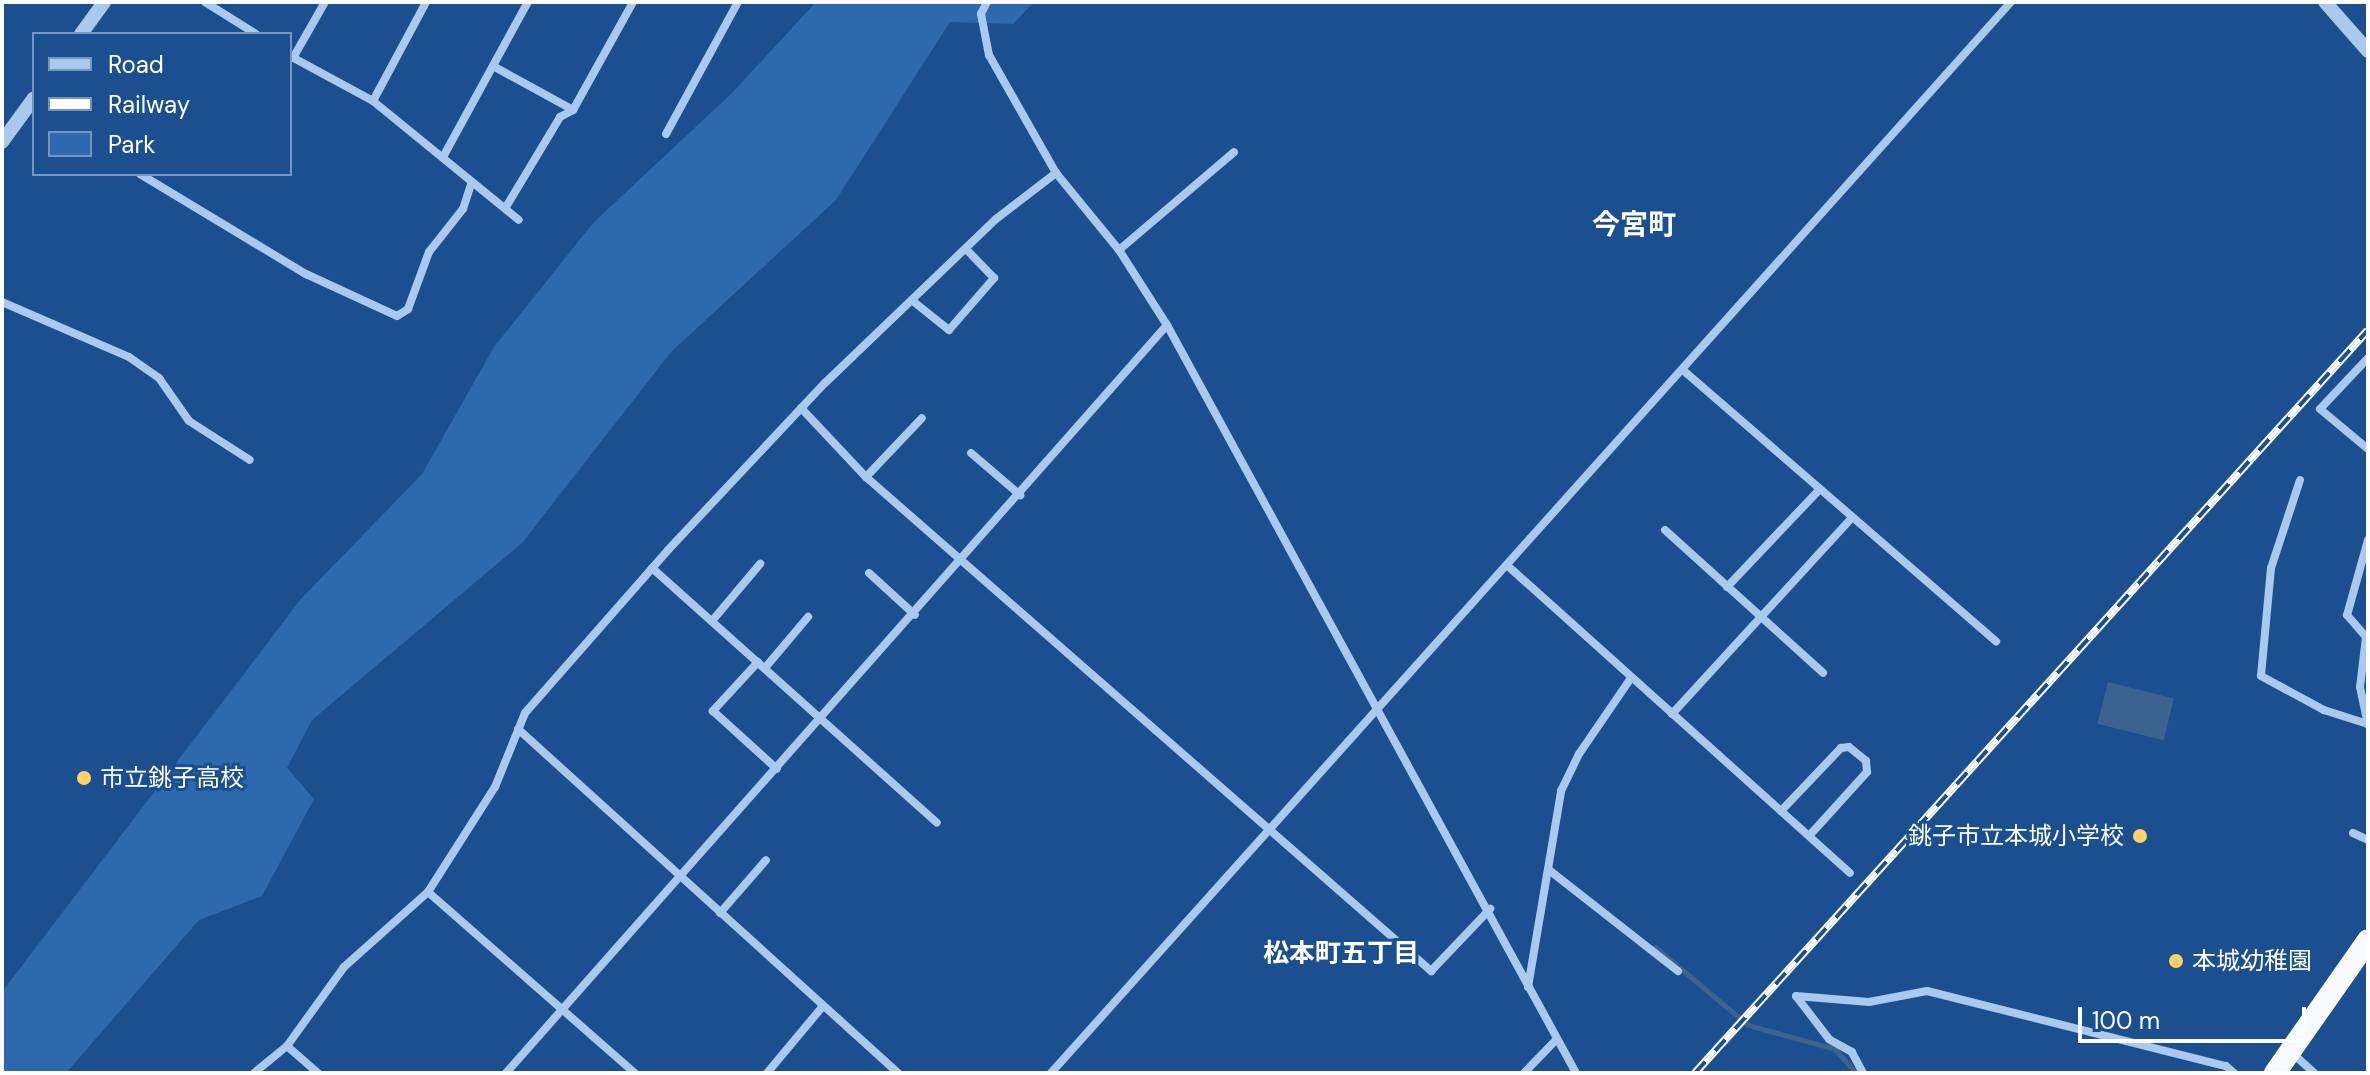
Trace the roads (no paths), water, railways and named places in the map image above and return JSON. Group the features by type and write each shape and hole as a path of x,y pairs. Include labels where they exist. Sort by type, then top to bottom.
{"highway":[{"path":"2275,1073 2368,940"}],"street":[{"path":"82,32 104,2"},
{"path":"205,2 222,6 254,32"},
{"path":"325,2 292,57 373,101 519,220"},
{"path":"373,101 426,2"},
{"path":"443,157 528,2"},
{"path":"506,207 560,117 573,110 633,2"},
{"path":"666,134 738,2"},
{"path":"987,2 981,14 989,55 1056,173 1119,250 1167,325 1490,909 1528,988 1576,1073"},
{"path":"1051,1073 1267,829 1509,567 2011,2"},
{"path":"2325,2 2368,51"},
{"path":"493,66 573,110"},
{"path":"2,142 32,105"},
{"path":"1119,250 1234,152"},
{"path":"254,1073 287,1046 344,967 428,892 495,787 525,713 652,568 801,408 966,249 1056,173"},
{"path":"143,176 306,274 397,316 408,309 429,252 463,209 472,182"},
{"path":"914,302 949,330 994,278 966,249"},
{"path":"2,302 129,357 159,378 189,421 250,460"},
{"path":"506,1073 962,562 1167,325"},
{"path":"2368,358 2320,409 2368,449"},
{"path":"1684,371 1850,520 1996,641"},
{"path":"801,408 866,477 1431,971 1490,909"},
{"path":"866,477 922,418"},
{"path":"971,453 1020,495"},
{"path":"2300,480 2271,568 2261,676 2324,710 2368,724 2360,687 2366,637 2347,615 2368,540"},
{"path":"1727,587 1818,491"},
{"path":"1672,714 1850,520"},
{"path":"1665,530 1823,673"},
{"path":"712,621 760,564"},
{"path":"1509,567 1850,873"},
{"path":"652,568 937,823"},
{"path":"869,573 915,615"},
{"path":"777,769 713,711 808,617"},
{"path":"1528,988 1561,791 1579,754 1631,678"},
{"path":"518,729 898,1073"},
{"path":"1781,811 1841,748 1849,747 1866,761 1867,772 1809,836"},
{"path":"2353,833 2368,840"},
{"path":"720,913 766,860"},
{"path":"1549,870 1678,971"},
{"path":"428,892 635,1073"},
{"path":"1863,1073 1852,1052 1829,1039 1796,996 1869,1002 1927,991 2226,1066 2234,1073"},
{"path":"767,1073 823,1006"},
{"path":"1524,1073 1557,1039"},
{"path":"287,1046 318,1073"},
{"path":"2290,1051 2314,1073"}],"waterway":[{"path":"1655,947 1748,1025 1835,1049 1856,1073"}],"railway":[{"path":"1695,1073 2368,330"}],"place":[{"name":"市立銚子高校","path":"84,778"},
{"name":"銚子市立本城小学校","path":"2140,836"},
{"name":"本城幼稚園","path":"2176,961"}],"district":[{"name":"今宮町","path":"1634,225"},
{"name":"松本町五丁目","path":"1341,954"}]}
